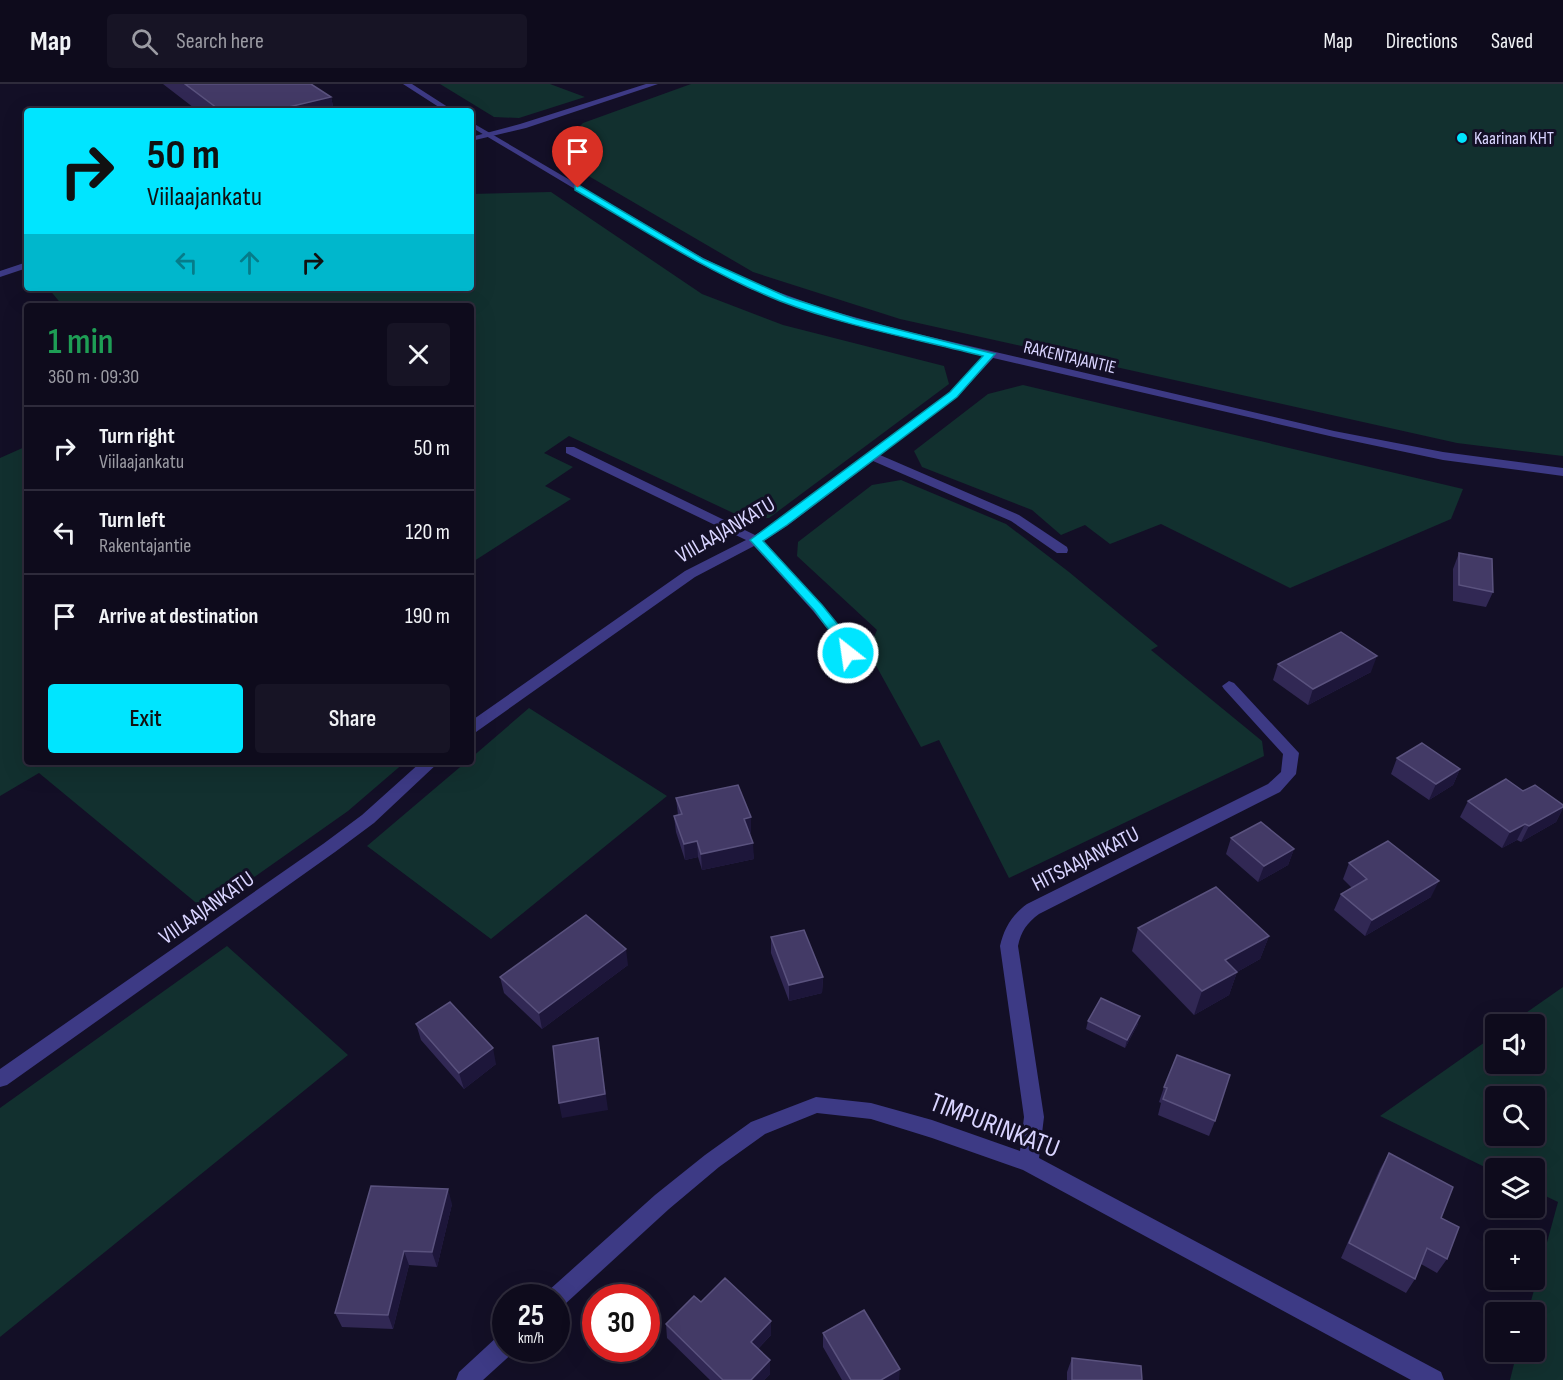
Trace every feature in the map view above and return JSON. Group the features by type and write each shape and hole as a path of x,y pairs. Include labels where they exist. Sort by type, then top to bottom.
{"street":[{"path":"407,84 445,108"},
{"path":"474,138 523,126 654,84"},
{"name":"RAKENTAJANTIE","path":"474,126 700,260 784,299 853,321 1356,438 1443,456 1563,472"},
{"path":"0,274 24,266"},
{"name":"VIILAAJANKATU","path":"474,726 690,574 756,540 783,523 953,394 990,354"},
{"path":"570,450 756,540 818,608 835,629 848,653"},
{"path":"872,456 1015,518 1062,550"},
{"name":"HITSAAJANKATU","path":"1029,1163 1034,1117 1009,946 1011,930 1020,918 1033,909 1274,788 1288,778 1292,765 1291,753 1229,686"},
{"name":"VIILAAJANKATU","path":"0,1078 337,842 368,819 427,765"},
{"name":"TIMPURINKATU","path":"570,1285 662,1202 712,1161 758,1128 816,1105 871,1111 932,1129 1029,1163 1433,1380"},
{"path":"467,1380 492,1357"}],"green space":[{"path":"440,84 550,84 585,97 519,118 494,117"},
{"path":"691,84 1563,84 1563,456 1457,443 900,319 753,272 580,171 585,153 571,135 583,123"},
{"path":"551,192 702,294 783,325 944,366 949,384 769,518 746,519 569,436 544,453 573,467 545,486 571,499 474,561 474,303 60,303 50,291 474,291 474,194"},
{"path":"1023,385 1463,489 1451,519 1290,588 1161,524 1110,544 1085,525 1061,535 1032,510 922,467 914,451 988,394"},
{"path":"24,447 24,765 402,765 348,811 206,911 39,773 0,796 0,458"},
{"path":"901,480 1006,524 1069,572 1158,646 1151,650 1262,741 1264,756 1009,878 939,740 921,747 868,651 877,630 797,556 798,542 872,485"},
{"path":"529,708 667,796 491,939 367,846 462,765 474,765 474,755"},
{"path":"227,946 348,1055 0,1337 0,1108"},
{"path":"1563,987 1563,1380 1510,1380 1514,1362 1545,1362 1545,1302 1531,1302 1534,1290 1545,1290 1545,1250 1558,1202 1545,1196 1545,1158 1485,1158 1485,1167 1380,1116 1485,1042 1485,1074 1545,1074 1545,1014 1524,1014"}],"building":[{"path":"185,84 311,84 331,97 285,108 217,108"},
{"path":"1459,553 1492,559 1493,592 1459,585"},
{"path":"1341,632 1377,656 1313,689 1278,664"},
{"path":"1422,743 1460,769 1436,784 1397,758"},
{"path":"1506,779 1523,791 1535,785 1563,807 1529,826 1525,824 1510,832 1468,801"},
{"path":"738,785 751,817 744,819 753,843 701,854 697,841 684,844 674,816 682,814 676,798"},
{"path":"1261,822 1294,849 1264,866 1231,838"},
{"path":"1388,841 1439,881 1372,920 1341,894 1367,879 1349,863"},
{"path":"1216,887 1269,936 1225,960 1237,972 1202,991 1138,928"},
{"path":"586,915 626,949 539,1013 500,977"},
{"path":"804,930 823,977 789,985 771,937"},
{"path":"1101,998 1140,1016 1127,1040 1088,1021"},
{"path":"450,1002 493,1048 459,1073 416,1024"},
{"path":"598,1038 605,1094 559,1103 553,1046"},
{"path":"1177,1055 1230,1075 1215,1121 1163,1099 1167,1088 1164,1087"},
{"path":"1389,1153 1453,1187 1441,1218 1459,1227 1447,1259 1427,1248 1415,1279 1349,1243"},
{"path":"371,1186 448,1189 432,1252 404,1251 388,1315 335,1313"},
{"path":"725,1278 771,1321 751,1342 770,1360 751,1380 723,1380 666,1324 694,1296 701,1302"},
{"path":"864,1310 900,1369 881,1380 851,1380 823,1333"},
{"path":"1072,1358 1141,1366 1142,1380 1072,1380"}],"place":[{"name":"Kaarinan KHT","path":"1462,138"}],"route":[{"path":"578,188 700,260 784,299 853,321 990,354 980,368 953,394 783,523 756,540 818,608 835,629 848,653"}]}
